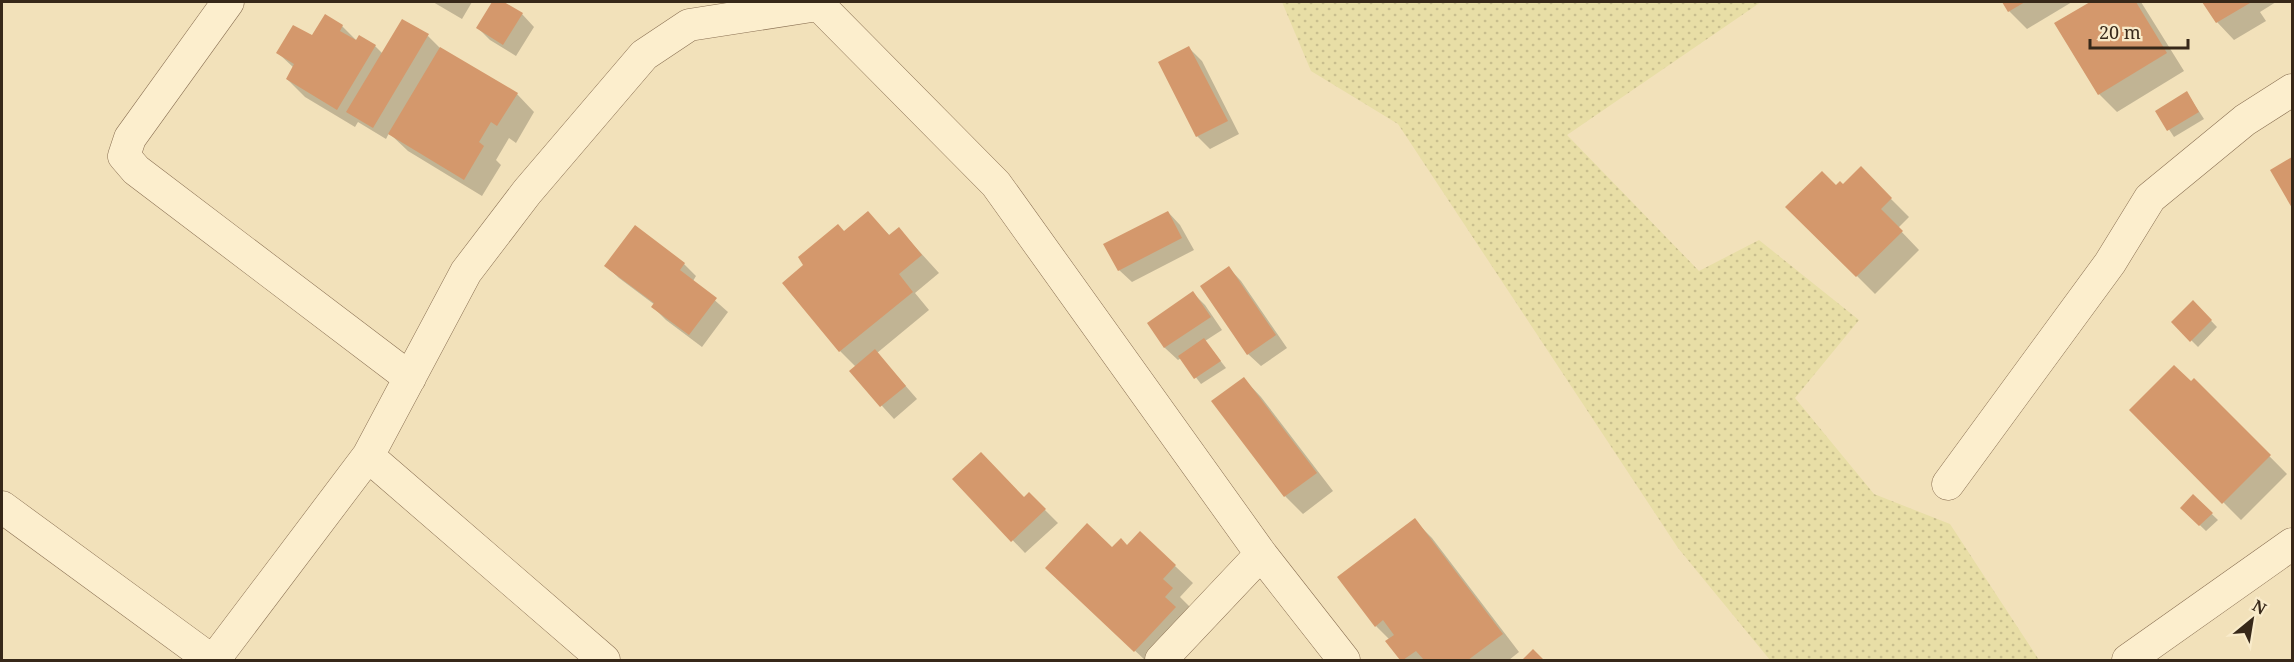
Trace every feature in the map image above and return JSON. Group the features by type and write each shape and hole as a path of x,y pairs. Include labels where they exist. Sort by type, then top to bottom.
{"street":[{"path":"228,2 130,138 124,156 136,170 410,378"},
{"path":"2,507 213,660 368,456 466,272 527,192 644,55 689,25 817,3 996,184 1261,554 1344,660"},
{"path":"1948,484 2110,263 2150,198 2245,120 2292,90"},
{"path":"368,456 604,660"},
{"path":"2128,660 2292,544"},
{"path":"1161,660 1261,554"}],"shaded area":[{"path":"1282,2 1761,2 1567,135 1699,271 1759,240 1859,320 1795,398 1874,494 1950,524 2039,660 1770,660 1678,548 1398,124 1311,71"}],"building":[{"path":"492,2 504,2 523,13 503,45 476,28"},
{"path":"2002,2 2025,2 2008,12"},
{"path":"2090,2 2136,2 2167,53 2098,95 2054,23"},
{"path":"2202,2 2249,2 2250,3 2216,23"},
{"path":"325,14 343,25 340,31 356,40 359,35 376,45 337,110 286,79 294,64 276,53 293,25 312,35"},
{"path":"402,19 429,34 373,128 346,112"},
{"path":"1189,46 1228,121 1196,137 1158,62"},
{"path":"440,47 518,93 497,126 491,122 479,142 484,146 464,180 388,134"},
{"path":"2187,91 2199,112 2167,131 2155,111"},
{"path":"2292,157 2292,208 2270,170"},
{"path":"1861,166 1892,198 1881,209 1903,231 1856,277 1785,207 1822,171 1836,185 1840,181 1843,184"},
{"path":"868,211 889,235 899,227 922,255 899,274 913,292 839,352 782,283 803,265 798,257 838,224 844,231"},
{"path":"1168,211 1182,238 1118,271 1103,244"},
{"path":"635,225 685,263 680,270 717,298 689,335 651,307 654,303 604,266"},
{"path":"1229,266 1276,335 1247,355 1200,286"},
{"path":"1193,291 1211,317 1164,348 1147,323"},
{"path":"2193,300 2212,320 2190,342 2171,322"},
{"path":"1204,338 1221,361 1194,379 1178,356"},
{"path":"875,349 906,386 880,407 849,371"},
{"path":"2174,365 2191,381 2194,378 2271,455 2222,504 2129,410"},
{"path":"1244,377 1317,473 1284,497 1211,401"},
{"path":"981,452 1024,497 1029,492 1046,509 1011,542 952,479"},
{"path":"2193,494 2213,513 2199,526 2180,508"},
{"path":"1415,518 1503,634 1468,660 1424,660 1416,651 1400,660 1385,641 1394,635 1383,620 1375,627 1337,577"},
{"path":"1087,523 1112,547 1121,538 1127,545 1140,531 1176,565 1163,579 1173,588 1165,597 1176,607 1134,652 1045,568"},
{"path":"1533,649 1544,660 1522,660"}]}
